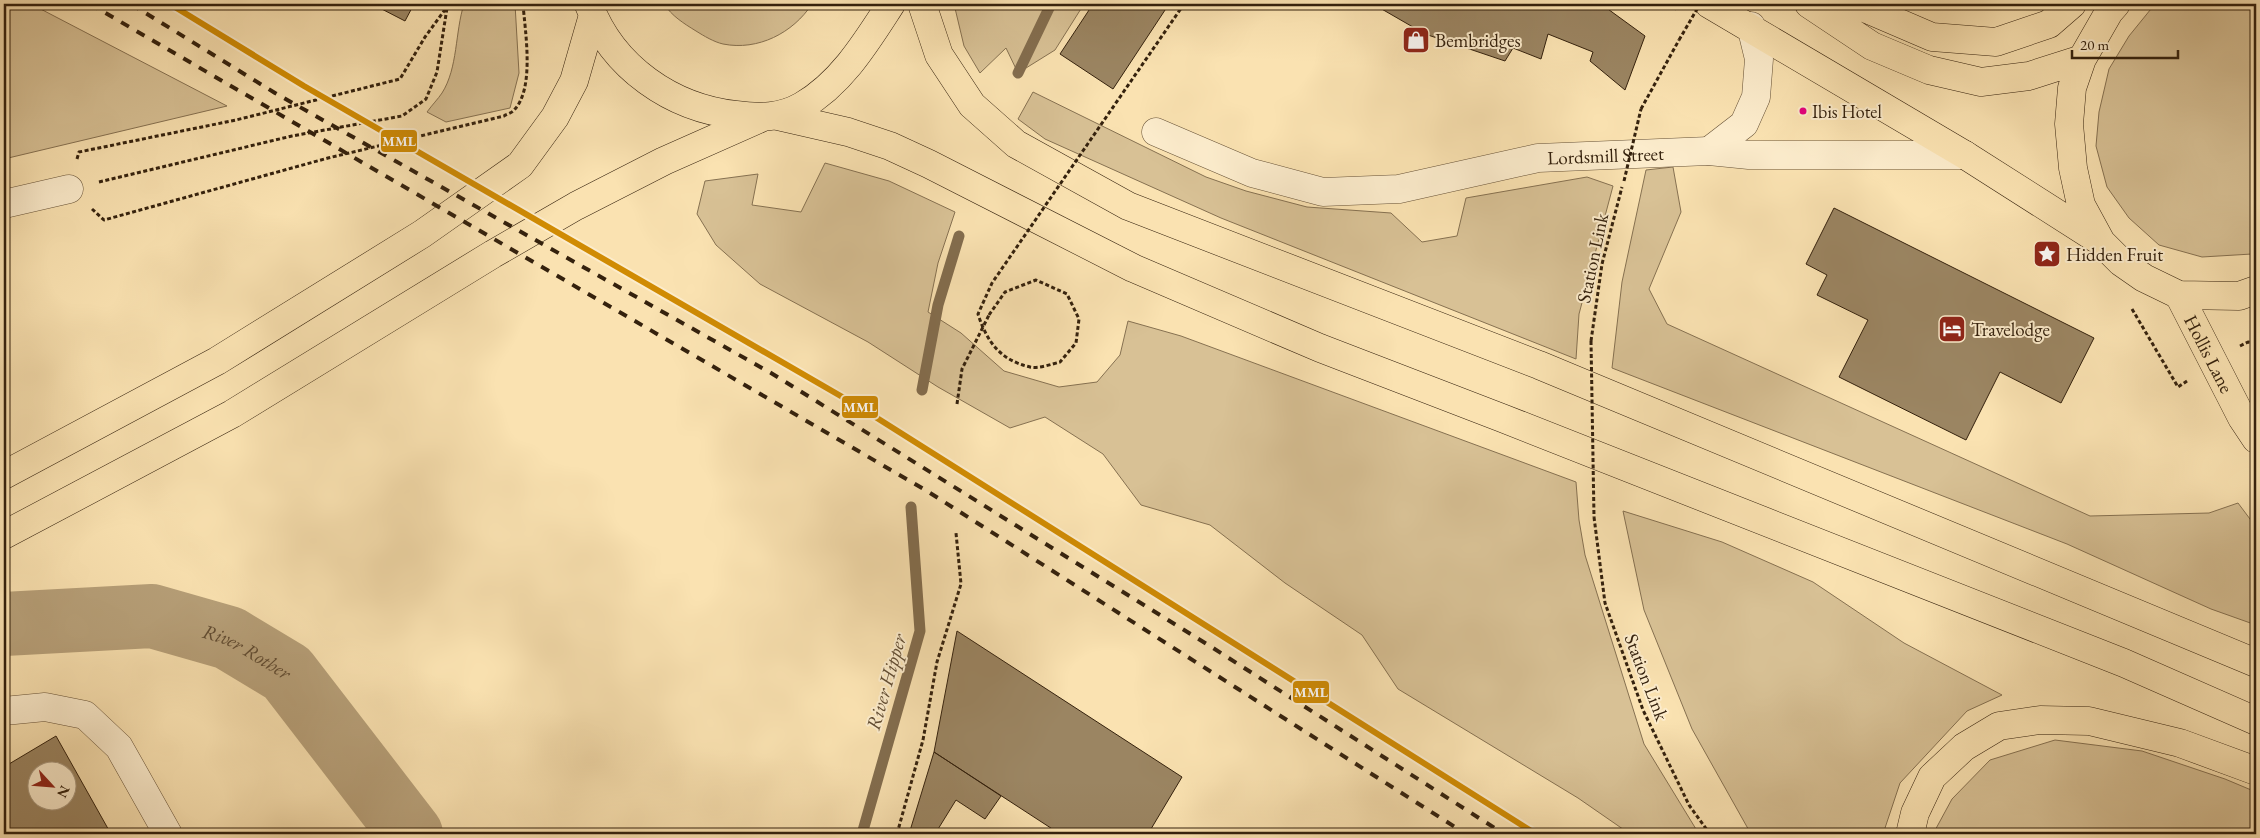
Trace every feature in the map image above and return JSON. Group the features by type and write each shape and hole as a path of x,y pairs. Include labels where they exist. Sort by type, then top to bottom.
{"main road":[{"path":"4,535 232,414 576,206 664,161 801,106 820,93 850,65 891,4"},
{"path":"922,4 938,55 972,105 1016,144 1128,206 1540,365 2256,663"},
{"path":"1809,4 1872,46 1929,70 1981,82 2029,76 2082,59"},
{"path":"1855,4 1932,37 1996,42 2049,24 2072,4"},
{"path":"2100,241 2081,205 2073,168 2069,124 2072,88 2082,59 2109,12 2116,4"},
{"path":"590,10 612,46 637,74 675,99 716,113 770,117 848,132 890,146 1133,268 1320,348 2124,664 2256,720"},
{"path":"4,475 217,361 422,234 520,165 555,116 574,81 590,10"},
{"path":"1704,14 1751,26 1965,155 2100,241 2122,262 2144,278 2178,295 2239,296 2256,290"},
{"name":"Hollis Lane","path":"2178,295 2242,418 2256,439"},
{"path":"1910,834 1915,813 1932,777 1964,747 1999,726 2040,720 2089,721 2180,743 2256,771"}],"street":[{"path":"1709,151 1744,124 1756,97 1759,59 1751,26"},
{"name":"Lordsmill Street","path":"1156,132 1252,173 1323,192 1399,189 1538,158 1709,151 1749,155 1965,155"},
{"path":"4,204 70,189"},
{"path":"4,710 46,707 85,715 119,747 168,834"}],"path":[{"path":"70,189 104,220 328,158 504,116 514,110 522,95 527,75 523,4"},
{"path":"957,404 962,369 990,315 1005,292 1036,280 1067,294 1079,320 1076,343 1060,362 1031,367 999,353 984,334 978,314 992,283 1184,4"},
{"path":"1668,4 1704,14"},
{"name":"Station Link","path":"1700,4 1641,109 1602,264 1591,341 1594,517 1605,603 1643,710 1689,805 1710,834"},
{"path":"70,189 292,136 402,116 426,99 437,72 448,6"},
{"path":"70,189 79,152 236,120 400,80 425,37 448,6"},
{"path":"2130,306 2178,387 2213,361 2248,342 2256,343"},
{"path":"897,834 922,740 938,662 961,584 956,533"}],"shaded area":[{"path":"4,4 31,4 227,106 4,159"},
{"path":"464,4 515,4 519,73 510,108 446,122 427,112 442,93 451,72"},
{"path":"664,4 812,4 795,23 774,38 749,45 736,45 723,44 702,35 678,19"},
{"path":"954,4 1084,4 1055,50 1018,73 1006,48 980,73 964,46"},
{"path":"2155,4 2256,4 2256,252 2252,254 2202,257 2159,245 2129,218 2107,187 2096,146 2099,112 2109,69 2129,36"},
{"path":"1033,92 1206,177 1246,191 1307,207 1391,213 1422,242 1457,236 1466,198 1587,177 1613,186 1579,314 1576,359 1221,218 1045,139 1018,119"},
{"path":"825,163 889,181 955,212 938,263 928,312 961,333 1004,371 1059,387 1097,382 1120,355 1128,321 1181,336 1576,482 1579,520 1585,555 1644,744 1699,834 1630,834 1578,798 1398,689 1362,635 1285,583 1210,525 1141,505 1103,454 1045,417 1010,428 938,387 868,342 760,284 716,245 697,214 705,181 758,174 752,205 801,212"},
{"path":"1673,167 1681,212 1649,289 1667,324 2090,516 2209,513 2238,503 2256,527 2256,625 2211,609 2067,544 1612,368 1622,282 1646,170"},
{"path":"1623,511 1722,542 1813,582 1904,643 2002,695 1967,711 1900,783 1883,834 1751,834 1692,729 1644,610"},
{"path":"2055,740 2142,751 2225,779 2256,792 2256,834 1933,834 1952,799 1990,760"}],"building":[{"path":"372,4 414,4 405,21"},
{"path":"1093,4 1169,4 1113,89 1060,54"},
{"path":"1373,4 1601,4 1645,36 1625,90 1590,61 1593,52 1548,34 1541,59 1513,48 1505,61 1425,34"},
{"path":"1834,208 2094,338 2061,403 2000,372 1966,440 1839,377 1868,320 1817,295 1827,275 1806,264"},
{"path":"957,631 1182,777 1148,834 1060,834 934,752"},
{"path":"56,736 69,760 28,760 28,810 78,810 78,775 111,834 4,834 4,767"},
{"path":"934,752 1001,796 985,819 956,800 935,834 909,834"}],"waterway":[{"name":"River Hipper","path":"1018,73 1051,4"},
{"name":"River Hipper","path":"922,390 938,305 959,236"},
{"name":"River Hipper","path":"862,834 920,631 911,507"},
{"name":"River Rother","path":"4,624 152,616 229,638 287,673 411,834"}],"railway":[{"path":"90,4 927,491 1466,834"},
{"path":"131,4 275,93 771,373 1213,648 1504,834"}],"transit line":[{"name":"MML","path":"170,4 304,86 858,406 1536,834"}],"place":[{"name":"Bembridges","path":"1416,40"},
{"name":"Ibis Hotel","path":"1803,111"},
{"name":"Hidden Fruit","path":"2047,254"},
{"name":"Travelodge","path":"1952,329"}]}
